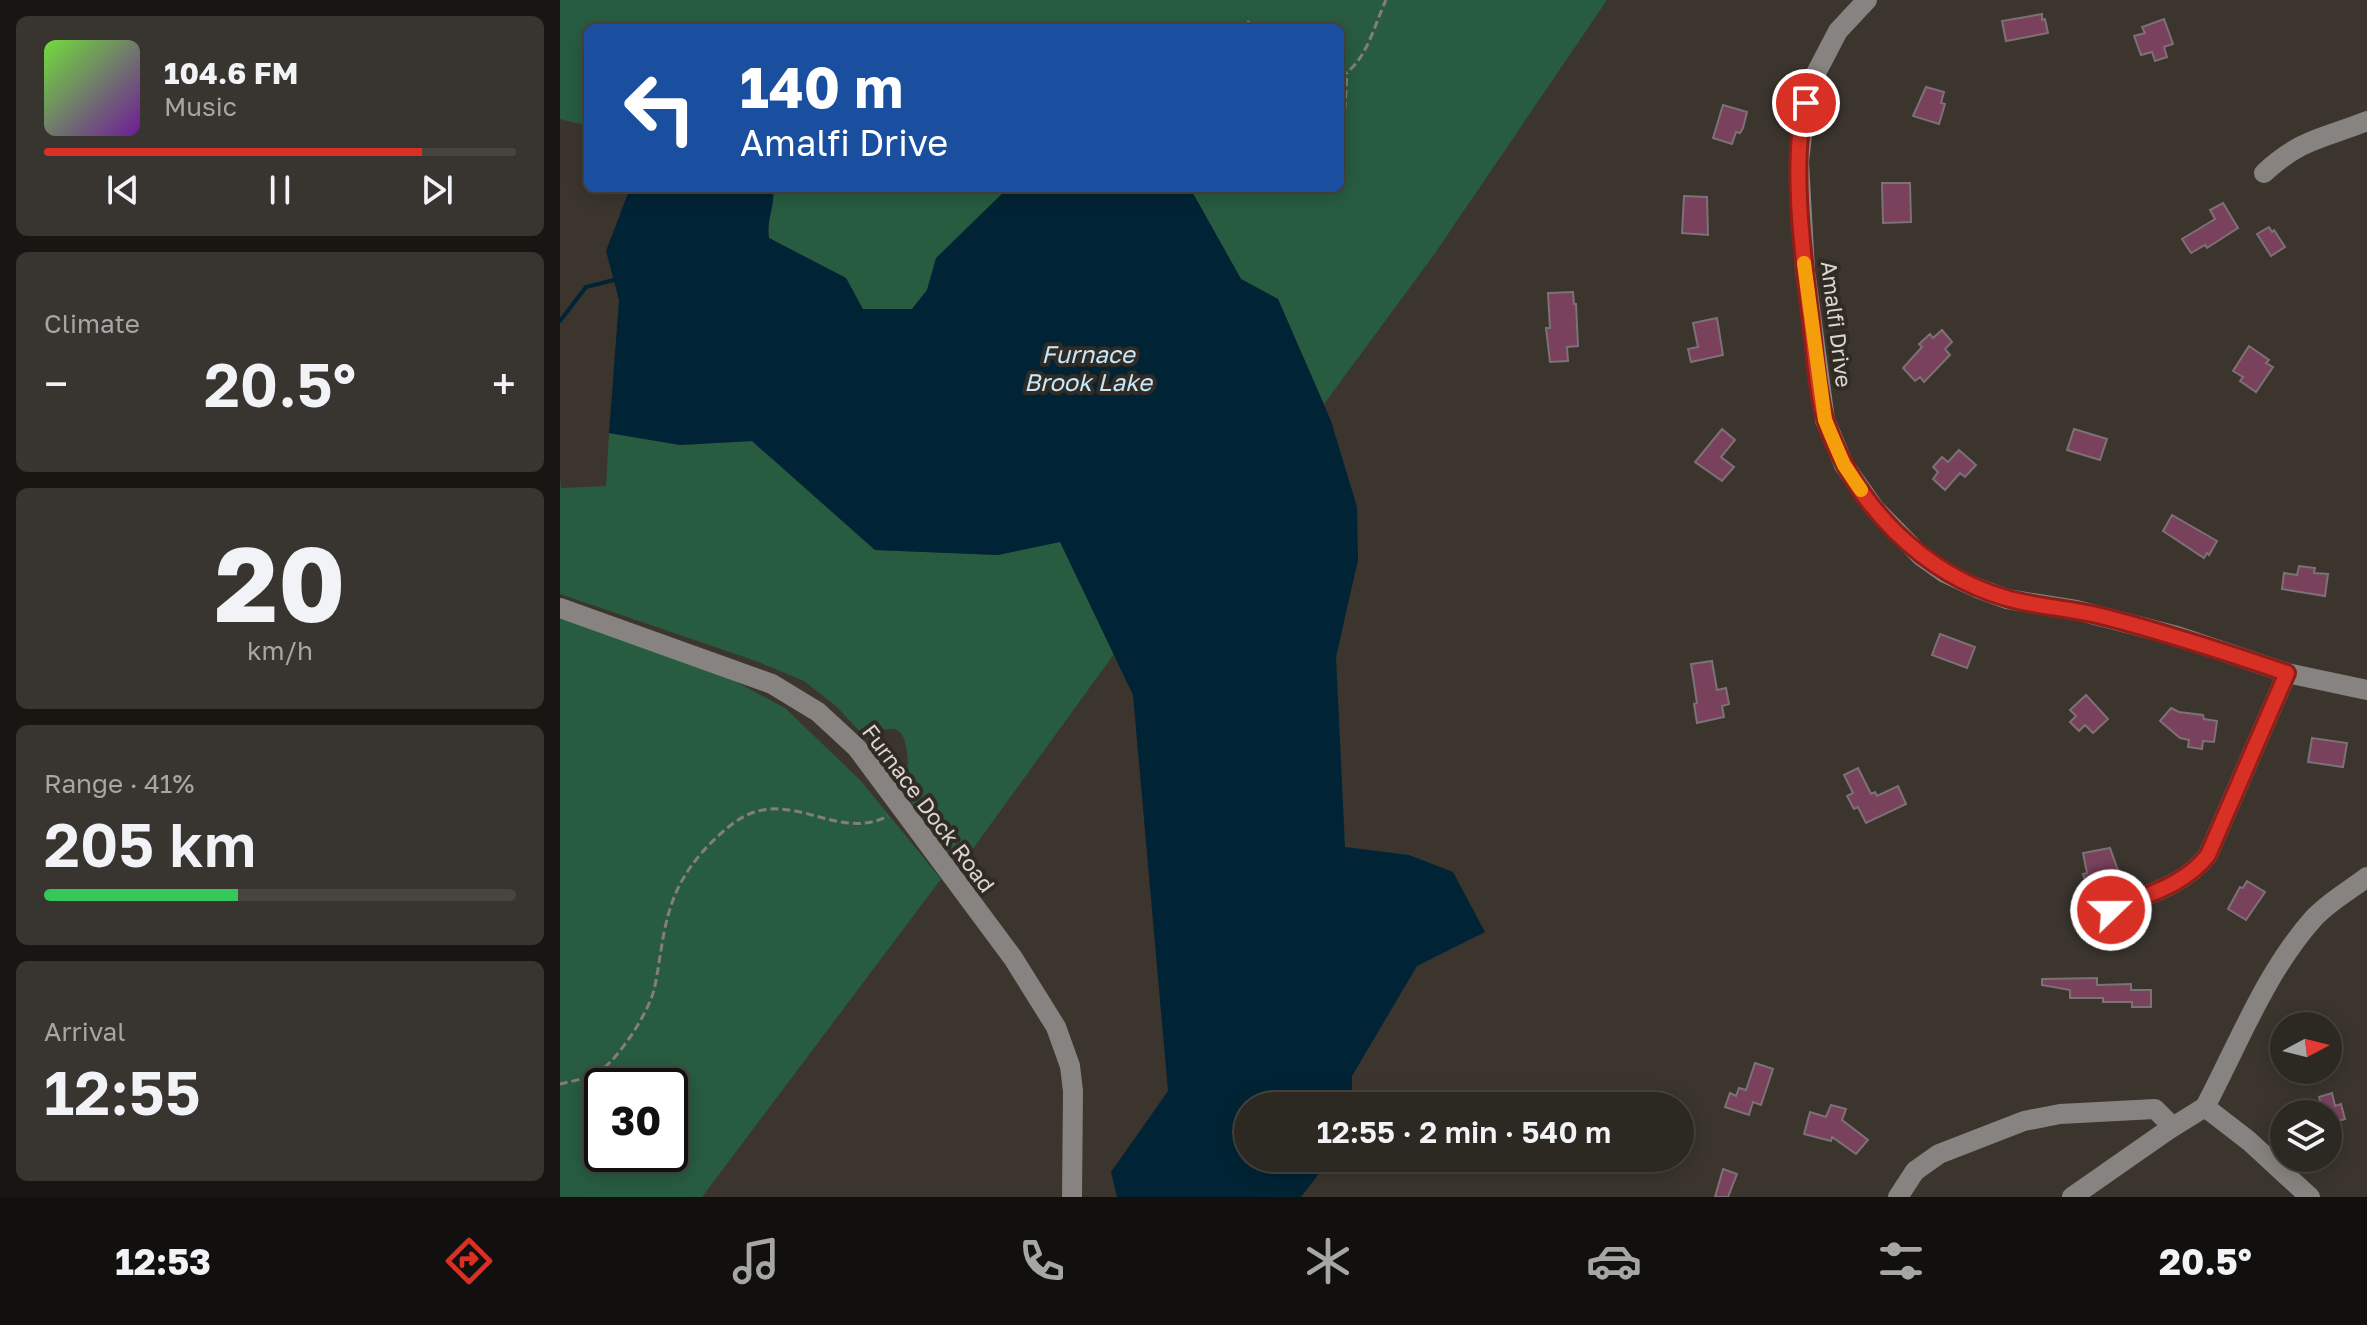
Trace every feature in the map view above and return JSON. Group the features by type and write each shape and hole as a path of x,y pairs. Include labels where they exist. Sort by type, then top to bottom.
{"street":[{"name":"Amalfi Drive","path":"1867,0 1838,31 1813,79 1805,109 1799,162 1805,270 1825,420 1844,465 1875,509 1921,556 1945,573 1977,588 2007,599 2076,610 2177,636 2287,673 2367,690"},
{"path":"2264,173 2285,153 2300,145 2367,121"},
{"name":"Furnace Dock Road","path":"560,608 742,672 794,696 827,719 848,739 1013,958 1056,1027 1070,1066 1073,1091 1072,1197"},
{"path":"2111,910 2177,883 2196,870 2208,855 2287,673"},
{"path":"2072,1197 2205,1107 2276,971 2314,917 2367,877"},
{"path":"2205,1107 2249,1141 2310,1197"},
{"path":"1898,1197 1915,1171 1939,1154 2024,1121 2060,1114 2155,1109 2173,1127"}],"path":[{"path":"1344,74 1364,49 1386,0"},
{"path":"1247,24 1251,18"},
{"path":"1344,122 1347,73"},
{"path":"560,1084 602,1070 636,1028 654,991 664,928 682,878 715,838 733,823 747,814 774,807 805,811 853,824 882,819 902,809"}],"green space":[{"path":"560,0 1607,0 1433,256 1324,404 1278,299 1241,279 1192,192 1344,192 1344,24 584,24 584,125 560,119"},
{"path":"773,192 1004,192 937,258 927,290 912,309 862,309 846,278 769,238"},
{"path":"609,433 680,445 752,441 875,550 998,555 1060,541 1114,654 959,868 896,780 908,764 905,742 898,731 886,729 866,738 836,706 804,681 756,661 560,594 560,479 561,488 606,486"},
{"path":"560,618 727,677 785,708 861,781 941,879 702,1197 560,1197"}],"water":[{"name":"Furnace Brook Lake","path":"628,192 773,192 769,238 846,278 863,309 912,309 927,290 936,258 1004,192 1192,192 1241,279 1278,299 1331,421 1357,507 1358,560 1336,657 1345,847 1409,855 1453,872 1485,932 1417,966 1352,1076 1352,1092 1234,1092 1234,1172 1320,1172 1301,1197 1117,1197 1111,1172 1168,1091 1133,695 1060,542 998,555 875,550 752,441 680,445 609,433 619,300 606,251"}],"building":[{"path":"2042,14 2048,33 2006,41 2002,21"},
{"path":"2164,19 2173,44 2164,47 2167,57 2155,61 2152,52 2141,55 2134,36 2145,33 2142,27"},
{"path":"1926,87 1944,92 1941,103 1945,104 1939,124 1913,116"},
{"path":"1723,105 1747,112 1743,128 1740,133 1736,132 1732,144 1713,138"},
{"path":"1882,183 1910,183 1911,222 1883,223"},
{"path":"1684,196 1707,197 1708,235 1682,233"},
{"path":"2223,203 2238,228 2207,248 2205,245 2191,253 2182,239 2215,219 2210,210"},
{"path":"2269,227 2285,247 2271,256 2257,234"},
{"path":"1573,292 1578,346 1567,347 1568,361 1550,362 1546,328 1550,328 1548,293"},
{"path":"1717,318 1723,355 1691,362 1688,349 1698,347 1693,323"},
{"path":"1942,330 1952,342 1945,349 1950,355 1924,382 1920,377 1915,381 1903,368 1922,347 1919,344 1930,334 1933,338"},
{"path":"2249,346 2269,360 2266,363 2273,367 2256,392 2240,381 2243,377 2233,371"},
{"path":"1722,429 1735,440 1721,457 1734,467 1722,481 1695,462"},
{"path":"2074,429 2107,439 2100,460 2067,450"},
{"path":"1959,450 1976,465 1965,477 1960,473 1945,490 1933,479 1938,472 1933,467 1942,457 1948,462"},
{"path":"2172,515 2217,541 2209,555 2207,553 2204,558 2163,531"},
{"path":"2299,566 2315,568 2314,573 2328,574 2325,596 2282,589 2284,573 2297,575"},
{"path":"1940,634 1975,647 1967,668 1932,655"},
{"path":"1712,661 1717,690 1726,688 1729,704 1722,706 1724,717 1697,723 1691,664"},
{"path":"2086,695 2108,719 2093,733 2085,725 2079,731 2070,722 2076,716 2070,710"},
{"path":"2171,708 2217,721 2214,742 2203,741 2202,749 2188,747 2189,740 2180,738 2160,721"},
{"path":"2312,738 2347,743 2343,767 2308,762"},
{"path":"1858,768 1871,794 1875,792 1877,796 1898,786 1906,804 1866,823 1858,807 1854,809 1847,796 1853,793 1844,775"},
{"path":"2110,848 2125,890 2092,902 2083,874 2087,873 2083,853"},
{"path":"2247,881 2265,892 2246,920 2228,909 2240,887 2243,888"},
{"path":"2097,978 2097,985 2131,984 2131,990 2151,990 2151,1007 2132,1007 2132,1002 2103,1002 2103,998 2070,998 2070,990 2042,985 2042,979"},
{"path":"1755,1063 1773,1069 1761,1105 1753,1102 1749,1115 1725,1107 1730,1093 1736,1096 1739,1088 1746,1090"},
{"path":"2332,1093 2334,1100 2320,1100 2319,1097"},
{"path":"1831,1105 1846,1109 1842,1120 1868,1140 1856,1154 1832,1137 1831,1141 1804,1134 1810,1112 1826,1117"},
{"path":"1723,1169 1737,1174 1728,1197 1715,1197"}],"waterway":[{"path":"560,321 586,287 614,280"}],"slow traffic":[{"path":"1804,263 1825,420 1844,465 1861,490"}],"route":[{"path":"1806,103 1799,162 1805,270 1825,420 1844,465 1875,509 1921,556 1945,573 1977,588 2007,599 2076,610 2177,636 2287,673 2208,855 2196,870 2177,883 2111,910"}]}
